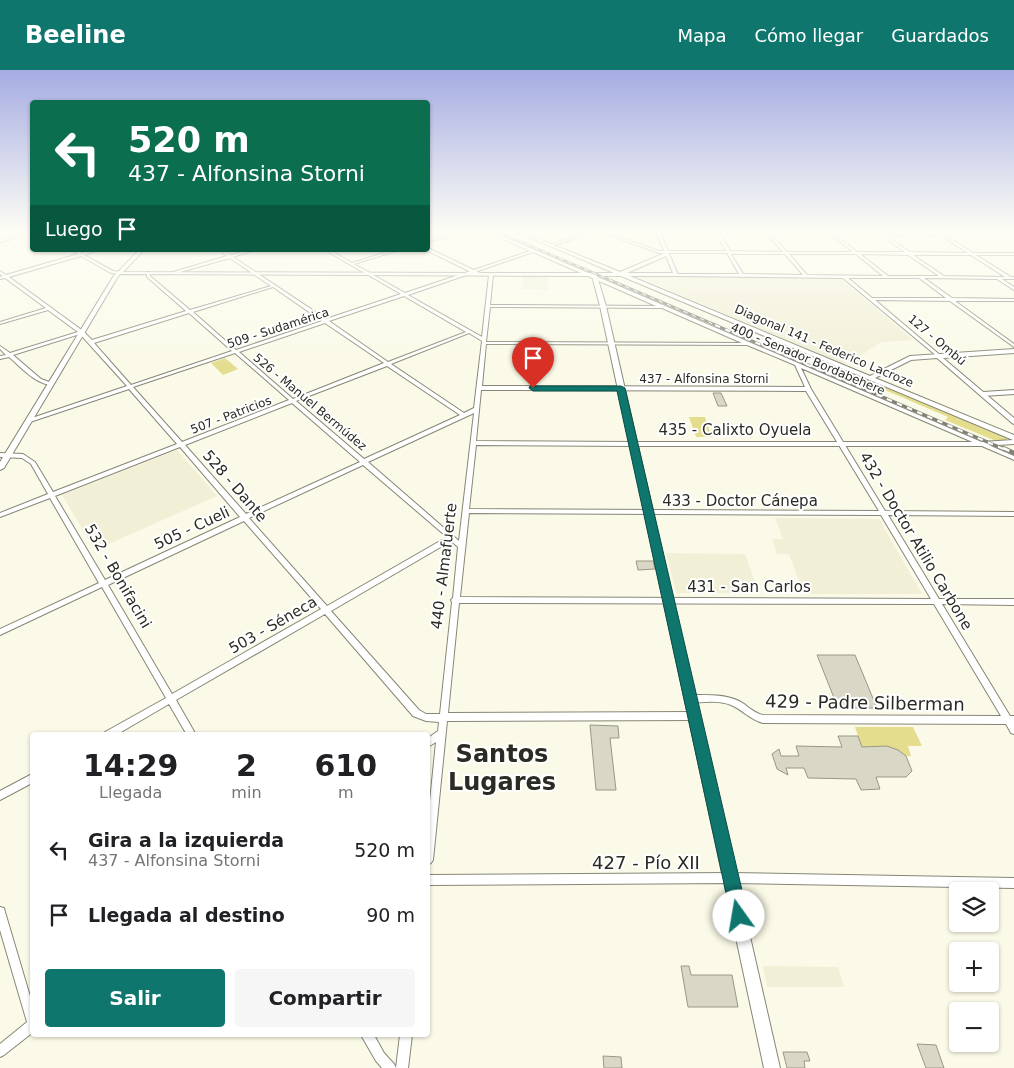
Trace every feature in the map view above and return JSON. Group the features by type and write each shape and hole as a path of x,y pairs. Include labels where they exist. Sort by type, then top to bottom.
{"street":[{"name":"528 - Dante","path":"7,277 81,332 416,713 428,719 443,719"},
{"path":"0,468 4,455 28,421 117,277"},
{"name":"526 - Manuel Bermúdez","path":"149,277 461,546"},
{"path":"259,277 463,416"},
{"path":"373,277 484,342 748,344"},
{"name":"509 - Sudamérica","path":"28,421 132,388 461,277"},
{"name":"440 - Almafuerte","path":"430,840 491,277"},
{"path":"594,277 603,306 772,1068"},
{"name":"400 - Senador Bordabehere","path":"595,277 1014,458"},
{"name":"Diagonal 141 - Federico Lacroze","path":"626,277 1014,438"},
{"path":"829,277 1012,278"},
{"name":"127 - Ombú","path":"846,277 1014,422"},
{"path":"920,277 1014,346"},
{"path":"997,278 1014,289"},
{"path":"90,342 274,286"},
{"path":"872,299 1014,300"},
{"path":"488,306 664,307"},
{"path":"0,323 49,308"},
{"path":"0,358 81,332"},
{"name":"507 - Patricios","path":"0,515 470,332"},
{"path":"0,347 39,380 50,384"},
{"path":"870,378 910,358 1014,351"},
{"name":"432 - Doctor Atilio Carbone","path":"797,365 808,389 936,602 1011,720 1014,730"},
{"name":"437 - Alfonsina Storni","path":"480,388 808,389"},
{"path":"983,394 1014,392"},
{"name":"505 - Cueli","path":"0,632 477,409"},
{"name":"435 - Calixto Oyuela","path":"473,443 981,444 1014,442"},
{"name":"532 - Bonifacini","path":"4,455 29,459 190,732"},
{"name":"433 - Doctor Cánepa","path":"466,511 648,514 1014,514"},
{"name":"503 - Séneca","path":"113,732 451,538"},
{"name":"431 - San Carlos","path":"455,600 1014,602"},
{"name":"429 - Padre Silberman","path":"691,699 727,700 740,705 757,718 763,719 1011,720"},
{"path":"443,719 465,716 694,716"},
{"path":"430,741 441,733"},
{"path":"0,796 30,779"},
{"name":"427 - Pío XII","path":"430,880 731,878 1014,883"},
{"path":"0,912 30,1013"},
{"path":"0,1051 30,1028"},
{"path":"368,1037 380,1057 390,1068"},
{"path":"402,1068 406,1037"}],"shaded area":[{"path":"522,277 547,277 549,290 522,289"},
{"path":"637,277 841,279 913,340 882,342 843,365"},
{"path":"225,358 238,369 223,375 211,363"},
{"path":"841,368 1007,437 1007,440 996,441 945,420 948,417 838,370"},
{"path":"689,417 705,417 712,437 696,437"},
{"path":"177,450 217,496 95,550 62,495"},
{"path":"775,518 879,519 922,594 804,594 789,554 777,554 772,539 783,539"},
{"path":"666,553 745,554 759,593 676,593"},
{"path":"855,727 913,727 922,746 908,746 911,756 906,756 901,752 885,747 862,747"},
{"path":"763,966 838,967 844,987 767,987"}],"building":[{"path":"713,393 721,393 727,406 718,406"},
{"path":"636,561 653,561 655,569 638,570"},
{"path":"817,655 855,655 877,708 838,708"},
{"path":"590,725 618,726 619,738 610,738 616,790 596,790"},
{"path":"838,736 858,736 862,747 887,746 898,750 906,756 912,771 906,777 876,777 880,789 861,790 856,779 808,778 804,768 786,768 788,775 777,769 772,754 779,749 781,756 799,756 796,746 842,747"},
{"path":"681,966 689,966 691,975 732,975 738,1007 688,1007"},
{"path":"917,1044 936,1045 944,1068 926,1068"},
{"path":"783,1052 807,1052 810,1061 804,1061 805,1068 787,1068"},
{"path":"603,1056 621,1057 622,1068 604,1068"}],"railway":[{"path":"602,277 718,326"},
{"path":"715,325 1006,450"},
{"path":"1003,448 1014,453"}],"district":[{"name":"Santos Lugares","path":"502,768"}],"route":[{"path":"533,388 621,388 657,556 673,619 739,916"}]}
